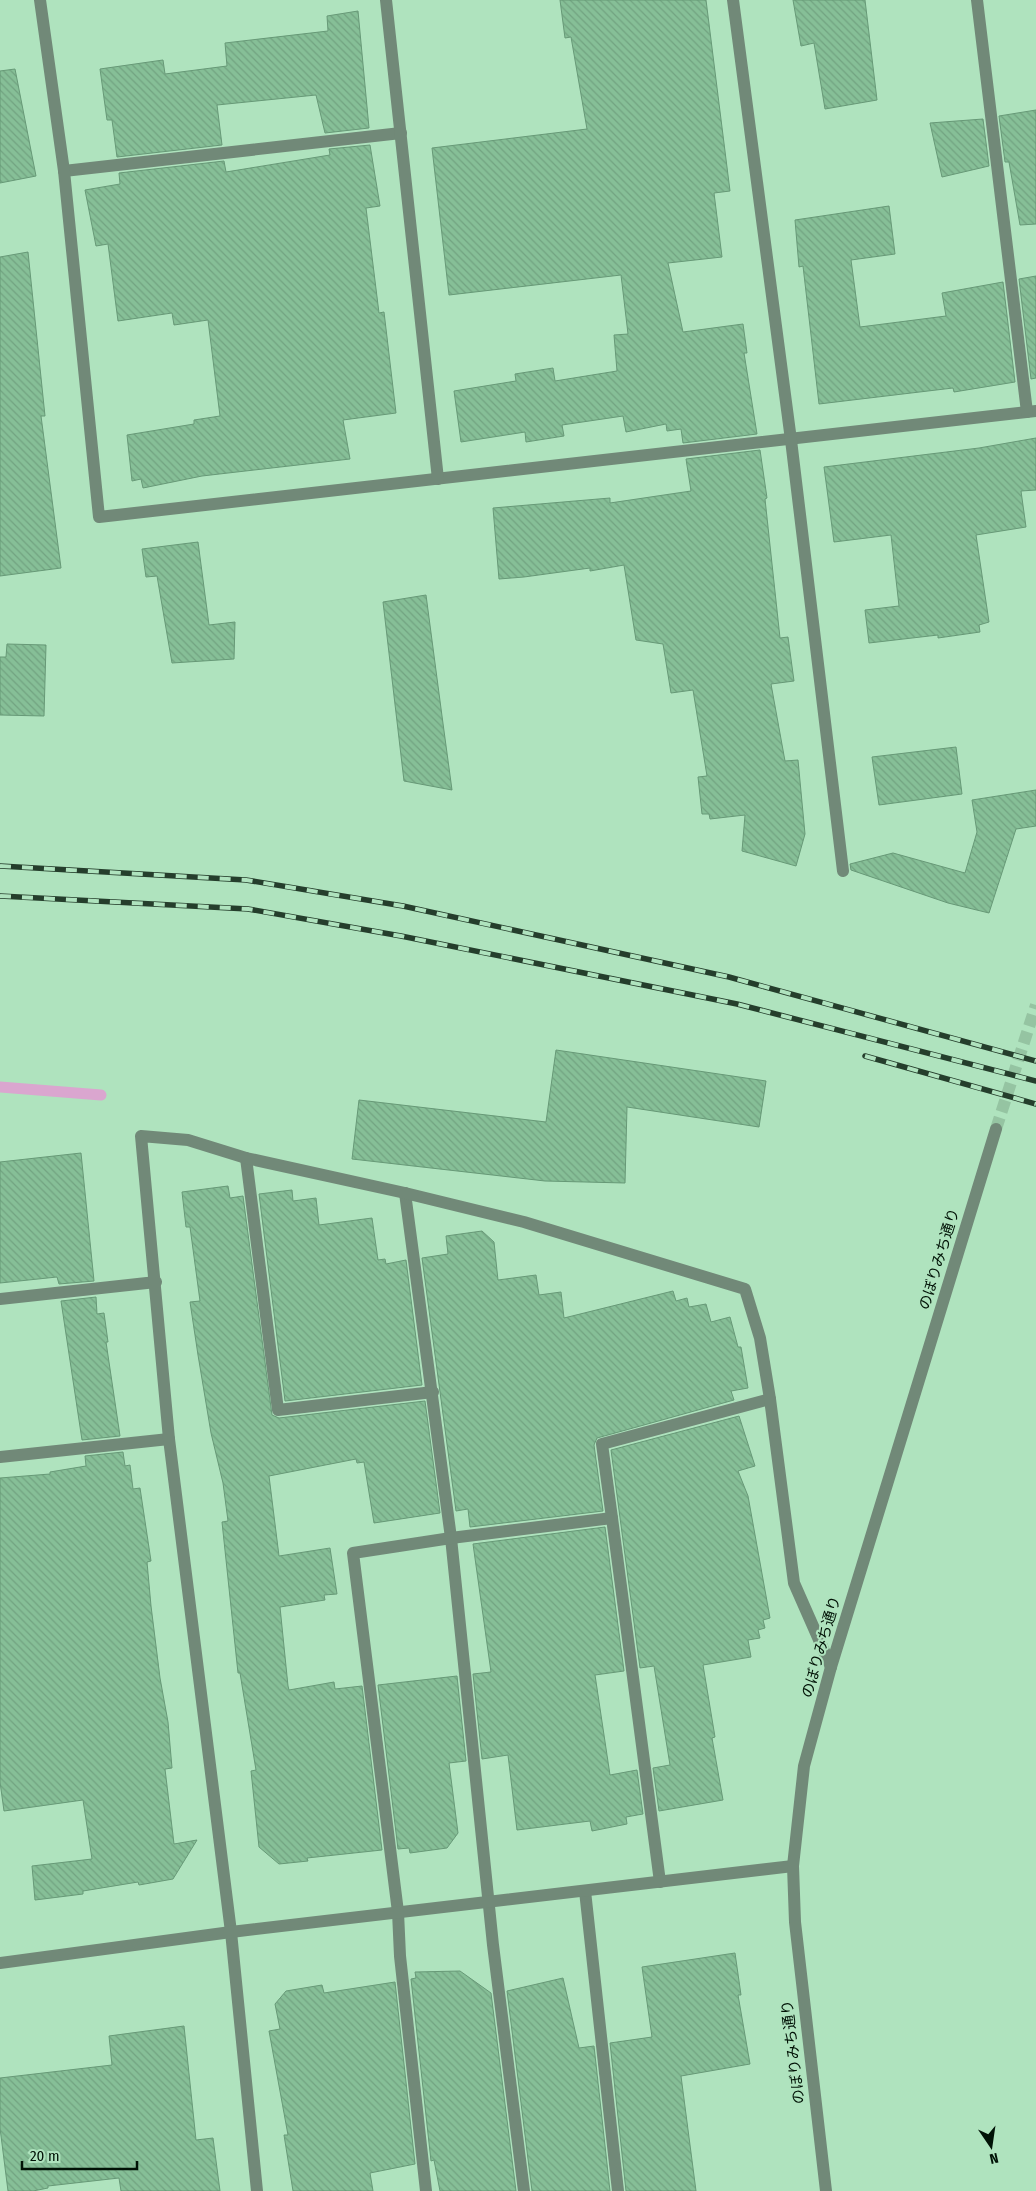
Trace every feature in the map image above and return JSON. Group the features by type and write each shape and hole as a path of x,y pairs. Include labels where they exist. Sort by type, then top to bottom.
{"street":[{"path":"40,0 64,171 99,517 1031,412 977,0"},
{"path":"386,0 438,479"},
{"path":"733,0 843,871"},
{"path":"64,171 401,133"},
{"name":"のぼりみち通り","path":"826,2191 795,1922 793,1866 804,1766 831,1667 996,1129"},
{"path":"257,2191 231,1932 169,1440 156,1282 141,1136 188,1140 246,1158 405,1193 524,1222 745,1289 760,1338 794,1582 831,1667"},
{"path":"246,1158 278,1410 433,1392"},
{"path":"405,1193 451,1538 488,1902 524,2191"},
{"path":"0,1299 156,1282"},
{"path":"660,1882 602,1444 770,1399"},
{"path":"0,1457 169,1440"},
{"path":"426,2191 400,1956 398,1912 353,1553 451,1538 612,1518"},
{"path":"0,1963 231,1932 793,1866"},
{"path":"585,1891 618,2191"}],"building":[{"path":"560,0 706,0 730,191 714,193 722,257 668,263 683,332 743,324 747,353 744,353 757,434 683,443 681,429 667,431 666,424 626,432 623,416 562,425 564,436 526,442 525,432 461,442 454,391 516,381 515,374 553,368 555,381 617,371 614,335 628,334 621,275 449,295 432,148 587,129 571,37 565,38"},
{"path":"793,0 865,0 877,100 825,109 814,43 801,46"},
{"path":"358,11 369,128 325,133 316,95 217,105 222,145 117,157 112,120 107,120 100,69 163,60 165,74 227,66 225,43 328,31 327,16"},
{"path":"15,69 36,176 0,183 0,71"},
{"path":"1036,110 1036,224 1020,225 1009,162 1005,162 999,116"},
{"path":"983,119 989,166 942,177 930,123"},
{"path":"370,145 380,206 366,208 379,313 384,312 396,413 343,420 350,459 202,476 143,488 141,479 132,481 127,435 194,424 194,420 220,416 208,320 174,325 172,313 118,321 108,244 96,246 85,190 120,184 119,173 224,161 226,172 330,155 329,149"},
{"path":"889,206 895,254 851,260 860,327 946,316 942,293 1003,282 1015,382 954,392 953,388 819,404 803,266 799,267 795,220"},
{"path":"28,252 45,416 41,416 61,568 0,576 0,257"},
{"path":"1036,276 1036,378 1031,379 1019,279"},
{"path":"1036,438 1036,490 1021,491 1026,527 976,535 989,622 979,625 980,632 938,638 938,635 869,643 865,610 899,606 891,535 834,542 824,467 979,448"},
{"path":"760,450 767,498 765,499 780,638 788,637 794,681 771,684 785,761 798,760 805,834 796,866 742,851 745,815 710,819 709,814 702,814 698,777 707,776 693,690 671,693 663,644 636,640 624,565 590,571 590,568 499,579 493,508 610,498 610,503 691,491 686,459"},
{"path":"198,542 209,625 235,622 234,659 172,663 157,576 146,577 142,549"},
{"path":"426,595 452,790 404,781 383,602"},
{"path":"7,644 46,645 44,716 0,715 0,657 6,657"},
{"path":"956,747 962,794 879,805 872,757"},
{"path":"1036,790 1036,826 1016,829 989,913 948,903 851,870 850,864 893,853 965,873 977,832 972,800"},
{"path":"556,1050 766,1081 759,1127 627,1107 625,1183 545,1181 352,1159 359,1100 546,1122"},
{"path":"81,1153 94,1281 59,1284 57,1277 0,1283 0,1162"},
{"path":"228,1186 230,1198 243,1196 272,1415 279,1418 425,1401 440,1513 374,1523 364,1462 357,1463 356,1459 269,1476 279,1556 330,1548 337,1594 324,1595 325,1600 280,1607 289,1690 334,1682 335,1689 362,1686 382,1850 307,1858 308,1861 279,1864 259,1847 251,1771 256,1770 240,1673 238,1673 222,1522 228,1521 223,1483 211,1433 190,1302 200,1301 190,1227 186,1227 182,1192"},
{"path":"292,1190 293,1201 316,1198 319,1225 372,1218 378,1260 385,1259 386,1264 406,1260 422,1385 285,1401 259,1194"},
{"path":"482,1231 494,1242 498,1280 536,1275 539,1295 561,1292 564,1318 673,1291 676,1301 687,1298 689,1307 706,1304 711,1322 730,1317 738,1347 741,1347 748,1388 731,1391 734,1400 597,1438 594,1445 603,1511 470,1527 468,1509 456,1511 422,1258 448,1254 446,1236"},
{"path":"96,1297 97,1314 104,1313 108,1342 106,1342 120,1436 82,1440 61,1301"},
{"path":"739,1416 755,1466 738,1471 748,1496 770,1618 763,1620 765,1628 758,1630 760,1638 748,1640 751,1657 703,1665 715,1737 712,1738 723,1800 659,1811 653,1768 670,1765 654,1666 640,1668 611,1450"},
{"path":"123,1452 125,1466 130,1465 133,1489 140,1488 151,1561 147,1562 151,1606 160,1678 168,1722 172,1768 165,1769 174,1844 197,1840 173,1879 139,1885 138,1882 83,1891 83,1894 35,1900 32,1866 92,1859 83,1800 4,1811 0,1782 0,1478 50,1474 50,1472 86,1466 85,1456"},
{"path":"605,1527 624,1671 595,1675 610,1775 637,1770 643,1814 626,1817 627,1824 592,1831 590,1821 517,1830 508,1755 482,1759 473,1674 491,1672 473,1544"},
{"path":"457,1676 466,1761 449,1763 458,1833 447,1848 410,1853 409,1848 398,1849 378,1685"},
{"path":"735,1953 741,1995 738,1995 750,2064 681,2076 696,2191 626,2191 610,2043 652,2037 642,1967"},
{"path":"460,1971 491,1993 516,2191 440,2191 434,2160 431,2161 411,1979 416,1978 415,1972"},
{"path":"563,1978 579,2048 594,2046 610,2191 532,2191 507,1991"},
{"path":"395,1982 415,2164 370,2173 373,2191 293,2191 284,2135 288,2135 269,2031 280,2029 275,2004 286,1991 322,1985 324,1993"},
{"path":"184,2026 196,2140 213,2138 220,2191 121,2191 119,2178 48,2186 48,2188 33,2191 8,2191 0,2128 0,2078 112,2065 109,2036"}],"waterway":[{"path":"0,1087 101,1095"}],"tunnel":[{"path":"996,1129 1036,1005"}],"railway":[{"path":"0,866 246,880 403,906 729,977 1036,1061"},
{"path":"0,896 248,909 401,936 737,1004 1036,1081"},
{"path":"865,1056 1036,1104"}]}
